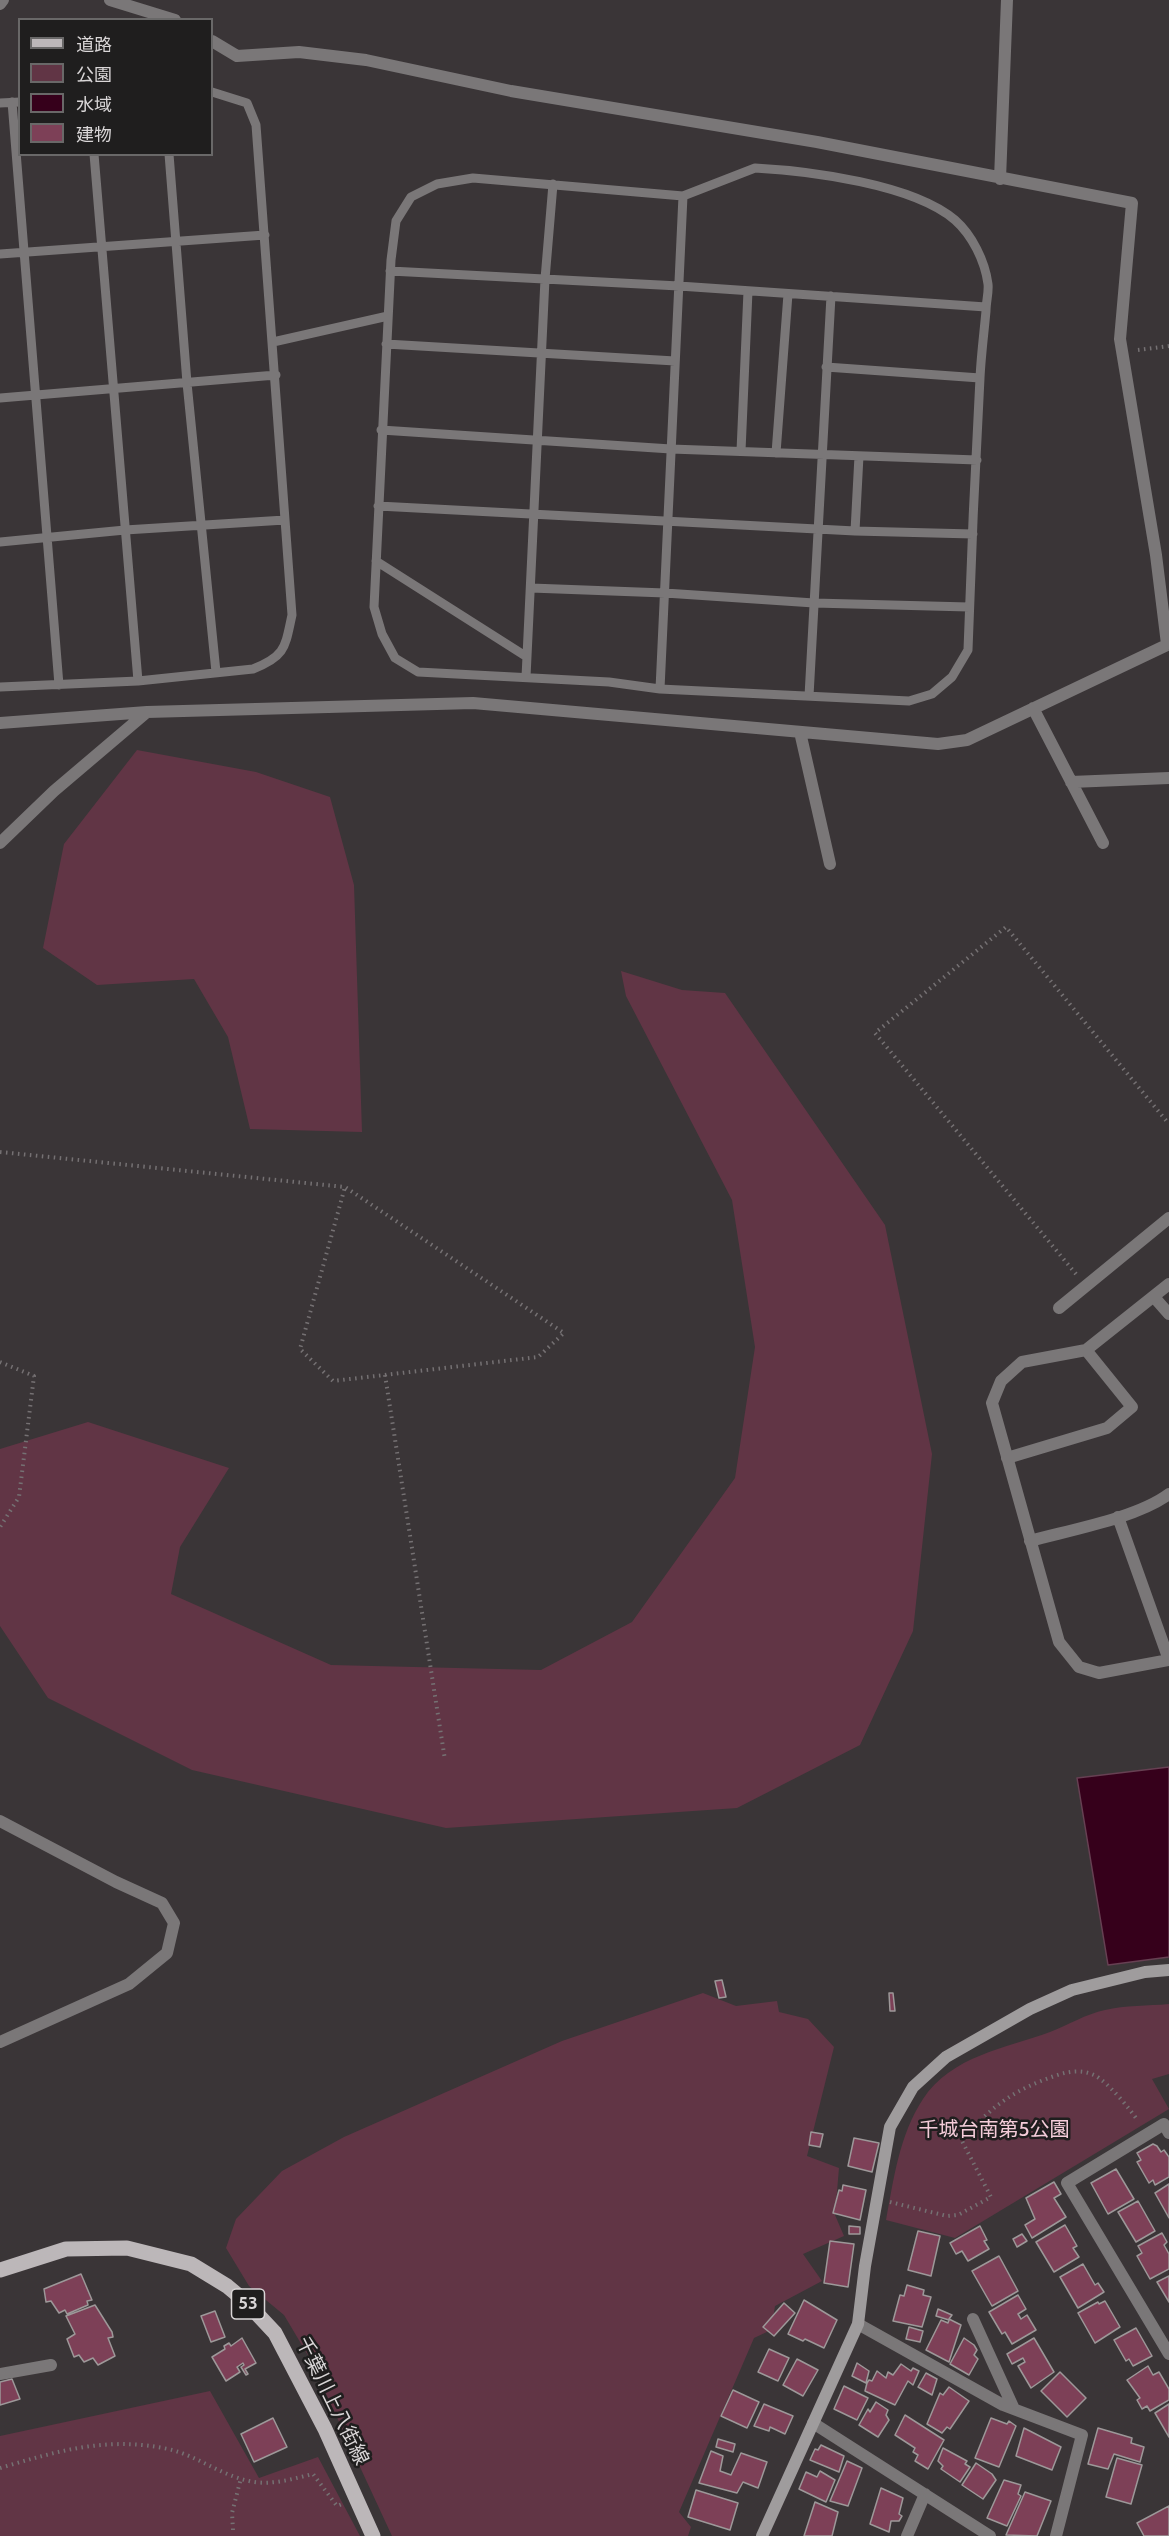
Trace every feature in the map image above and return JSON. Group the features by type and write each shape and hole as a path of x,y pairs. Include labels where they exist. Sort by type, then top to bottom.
{"main road":[{"name":"千葉川上八街線","path":"0,2270 66,2249 127,2248 191,2264 227,2286 245,2301 275,2333 315,2408 373,2536"}],"street":[{"path":"0,4 3,0"},
{"path":"110,0 168,18"},
{"path":"1000,179 1007,0"},
{"path":"0,723 147,712 472,703 938,744 967,740 1168,644 1156,555 1120,339 1132,203 817,142 511,91 366,60 299,52 237,56 213,42"},
{"path":"1034,708 1103,843"},
{"path":"0,843 54,791 147,712"},
{"path":"800,732 830,864"},
{"path":"1071,782 1169,778"},
{"path":"1059,1308 1169,1218"},
{"path":"1118,1516 1169,1660 1099,1673 1079,1667 1059,1642 992,1403 1001,1381 1022,1362 1086,1350 1169,1284"},
{"path":"1154,1297 1169,1314"},
{"path":"1007,1458 1107,1428 1132,1407 1086,1350"},
{"path":"1030,1541 1118,1516 1160,1501 1169,1494"},
{"path":"0,1821 116,1882 162,1903 174,1923 167,1953 129,1984 0,2042"},
{"path":"762,2536 858,2324 876,2199 890,2127 912,2087 946,2057 1030,2009 1072,1990 1145,1972 1169,1970"},
{"path":"1169,2133 1164,2124 1067,2183 1169,2354"},
{"path":"973,2319 1014,2409"},
{"path":"858,2324 1014,2409 1082,2435 1056,2536"},
{"path":"0,2374 51,2365"},
{"path":"813,2423 990,2536"},
{"path":"907,2536 925,2494"}],"lane":[{"path":"0,687 138,681 252,669 267,663 285,648 292,615 256,125 246,103 213,92"},
{"path":"0,103 16,102 18,145"},
{"path":"19,156 23,252 59,685"},
{"path":"94,156 138,681"},
{"path":"169,156 187,383 216,672"},
{"path":"755,168 843,179 903,194 940,210 956,221 969,236 979,253 988,284 980,378 968,650 952,677 932,694 909,701 660,689 609,682 418,672 395,658 382,634 374,607 387,316 396,221 411,197 437,183 473,178 683,196 755,168"},
{"path":"526,678 541,352 553,184"},
{"path":"660,689 683,196"},
{"path":"0,254 265,235"},
{"path":"390,271 679,286 986,307"},
{"path":"741,451 748,291"},
{"path":"776,453 788,294"},
{"path":"810,696 817,528 831,296"},
{"path":"273,342 387,316"},
{"path":"386,344 675,361"},
{"path":"826,368 980,378"},
{"path":"0,398 276,375"},
{"path":"381,430 671,449 977,460"},
{"path":"855,531 859,456"},
{"path":"378,506 855,531 973,534"},
{"path":"0,542 125,530 285,520"},
{"path":"376,561 527,657"},
{"path":"531,588 665,593 814,603 969,607"}],"path":[{"path":"1122,352 1169,346"},
{"path":"1086,1286 875,1033 1006,927 1169,1124"},
{"path":"0,1152 345,1187 564,1333 538,1357 333,1381 300,1349 345,1187"},
{"path":"0,1362 34,1376 20,1497 0,1527"},
{"path":"385,1375 445,1760"},
{"path":"876,2199 947,2216 958,2215 991,2197 962,2141 1003,2100 1022,2088 1059,2073 1080,2070 1097,2076 1125,2103 1148,2134"},
{"path":"0,2468 58,2452 108,2442 169,2449 250,2481 274,2482 313,2474 337,2506"},
{"path":"233,2530 232,2513 241,2478"}],"green space":[{"path":"137,750 256,772 330,797 354,885 362,1132 250,1129 228,1037 194,979 97,985 43,948 64,844"},
{"path":"621,971 682,990 725,993 885,1225 932,1454 913,1631 860,1745 737,1808 446,1828 192,1770 48,1698 0,1626 0,1449 88,1422 229,1468 180,1547 171,1594 331,1665 541,1670 632,1622 735,1478 755,1347 732,1200 626,996"},
{"path":"703,1993 736,2006 777,2001 779,2012 808,2019 834,2047 807,2156 839,2168 835,2215 844,2236 803,2254 822,2281 775,2306 771,2330 754,2338 679,2512 691,2527 688,2536 392,2536 309,2357 284,2315 249,2286 226,2248 236,2219 282,2171 344,2137 562,2041"},
{"name":"千城台南第5公園","path":"1169,2004 1169,2074 1152,2079 1169,2109 955,2238 886,2220 898,2158 908,2128 923,2099 948,2073 981,2055 1050,2032 1098,2012 1120,2007"},
{"path":"210,2391 259,2478 318,2457 360,2536 0,2536 0,2436"}],"water":[{"path":"1169,1767 1169,1957 1108,1965 1077,1778"}],"building":[{"path":"722,1980 726,1997 719,1998 715,1981"},
{"path":"889,1993 893,1993 895,2011 890,2011"},
{"path":"811,2132 823,2134 820,2147 809,2145"},
{"path":"854,2138 879,2143 872,2172 848,2166"},
{"path":"1153,2144 1161,2152 1164,2150 1169,2157 1169,2177 1155,2185 1153,2180 1149,2183 1137,2162 1141,2160 1137,2153"},
{"path":"1116,2169 1134,2199 1108,2214 1091,2183"},
{"path":"1054,2182 1061,2194 1054,2198 1066,2217 1032,2238 1025,2225 1035,2219 1026,2198"},
{"path":"1169,2184 1169,2218 1155,2193"},
{"path":"843,2185 866,2190 860,2220 833,2213 839,2190 842,2191"},
{"path":"1138,2201 1155,2231 1136,2242 1118,2212"},
{"path":"1065,2225 1077,2246 1073,2248 1079,2257 1054,2272 1036,2242"},
{"path":"849,2226 860,2227 860,2234 849,2234"},
{"path":"980,2226 989,2249 968,2261 962,2251 956,2254 950,2243"},
{"path":"918,2231 940,2236 931,2276 908,2270"},
{"path":"1162,2233 1167,2242 1164,2245 1169,2254 1169,2269 1150,2279 1137,2256 1142,2253 1138,2246"},
{"path":"1022,2234 1027,2241 1017,2247 1013,2239"},
{"path":"830,2241 854,2244 848,2287 824,2283"},
{"path":"999,2256 1018,2291 992,2306 972,2271"},
{"path":"1083,2264 1095,2285 1098,2283 1104,2292 1078,2308 1060,2277"},
{"path":"81,2274 92,2300 87,2301 88,2305 67,2314 65,2310 59,2313 51,2301 46,2302 44,2289"},
{"path":"1169,2276 1169,2302 1157,2282"},
{"path":"907,2285 924,2290 923,2295 931,2297 922,2327 893,2321 900,2295 904,2296"},
{"path":"1018,2295 1026,2309 1018,2314 1021,2319 1027,2315 1036,2330 1012,2344 1005,2332 1002,2334 989,2312"},
{"path":"804,2300 837,2320 824,2348 788,2334"},
{"path":"1105,2301 1120,2327 1095,2343 1078,2313 1098,2302 1099,2304"},
{"path":"784,2303 795,2313 774,2336 763,2327"},
{"path":"95,2305 112,2332 113,2337 108,2338 115,2356 98,2365 93,2358 84,2362 79,2355 74,2357 67,2339 75,2334 66,2316"},
{"path":"938,2309 952,2315 949,2319 961,2325 949,2362 926,2350 941,2320 948,2323 949,2320 936,2316"},
{"path":"215,2311 225,2337 211,2342 201,2316"},
{"path":"909,2327 923,2331 920,2342 906,2339"},
{"path":"1136,2328 1152,2356 1133,2366 1129,2359 1126,2361 1114,2340"},
{"path":"242,2338 256,2363 245,2369 248,2374 246,2375 241,2367 243,2363 237,2367 240,2372 226,2381 212,2357 225,2349 224,2346 229,2343 231,2346"},
{"path":"964,2338 977,2350 974,2355 978,2359 969,2375 950,2364"},
{"path":"1034,2338 1054,2372 1031,2388 1018,2366 1025,2362 1023,2358 1012,2364 1007,2354"},
{"path":"769,2349 789,2358 778,2381 758,2372"},
{"path":"797,2359 818,2370 803,2396 783,2385"},
{"path":"857,2363 869,2371 866,2383 852,2376"},
{"path":"901,2364 911,2371 913,2368 919,2371 913,2385 908,2381 895,2405 865,2391 867,2383 869,2380 872,2381 877,2371 886,2378 888,2372 893,2375"},
{"path":"1148,2366 1153,2375 1159,2372 1169,2389 1169,2400 1150,2411 1147,2406 1142,2409 1137,2400 1140,2398 1127,2380"},
{"path":"1060,2372 1086,2398 1067,2417 1041,2391"},
{"path":"926,2373 937,2379 932,2395 918,2387"},
{"path":"12,2379 20,2399 0,2405 0,2382"},
{"path":"844,2386 868,2398 857,2420 834,2409"},
{"path":"949,2387 969,2401 950,2429 947,2427 942,2433 927,2424 940,2393 943,2395"},
{"path":"733,2390 759,2402 747,2428 721,2416"},
{"path":"876,2402 888,2410 886,2415 889,2420 878,2437 859,2425 868,2409 870,2412"},
{"path":"764,2404 793,2416 785,2434 770,2427 769,2431 754,2426"},
{"path":"1169,2404 1169,2437 1155,2413"},
{"path":"905,2415 944,2440 928,2469 915,2461 918,2455 913,2452 915,2448 895,2435"},
{"path":"273,2418 287,2447 254,2462 241,2434"},
{"path":"991,2418 1007,2424 1009,2421 1016,2426 999,2467 975,2458"},
{"path":"1024,2428 1061,2447 1052,2470 1016,2456"},
{"path":"1098,2428 1132,2438 1131,2443 1144,2447 1140,2462 1114,2454 1108,2469 1088,2464"},
{"path":"718,2439 735,2444 733,2452 716,2447"},
{"path":"821,2445 844,2456 839,2472 810,2460 815,2449 818,2450"},
{"path":"943,2448 967,2461 965,2464 970,2467 960,2482 941,2469 943,2466 938,2461"},
{"path":"711,2451 723,2456 720,2471 731,2475 741,2453 767,2462 758,2488 743,2482 737,2493 699,2483"},
{"path":"1117,2458 1142,2465 1131,2504 1106,2497"},
{"path":"847,2461 862,2468 848,2506 830,2501"},
{"path":"976,2463 992,2474 996,2480 983,2499 962,2485"},
{"path":"820,2471 835,2480 826,2502 799,2489 806,2472 817,2477"},
{"path":"1004,2480 1021,2485 1018,2494 1021,2496 1007,2526 987,2518"},
{"path":"881,2488 903,2498 899,2514 902,2516 899,2521 891,2521 889,2532 870,2524"},
{"path":"696,2490 738,2503 730,2530 688,2517"},
{"path":"1025,2492 1051,2501 1037,2536 1006,2535"},
{"path":"815,2502 838,2512 832,2536 804,2536"},
{"path":"1169,2506 1169,2536 1144,2536 1137,2523"}]}
